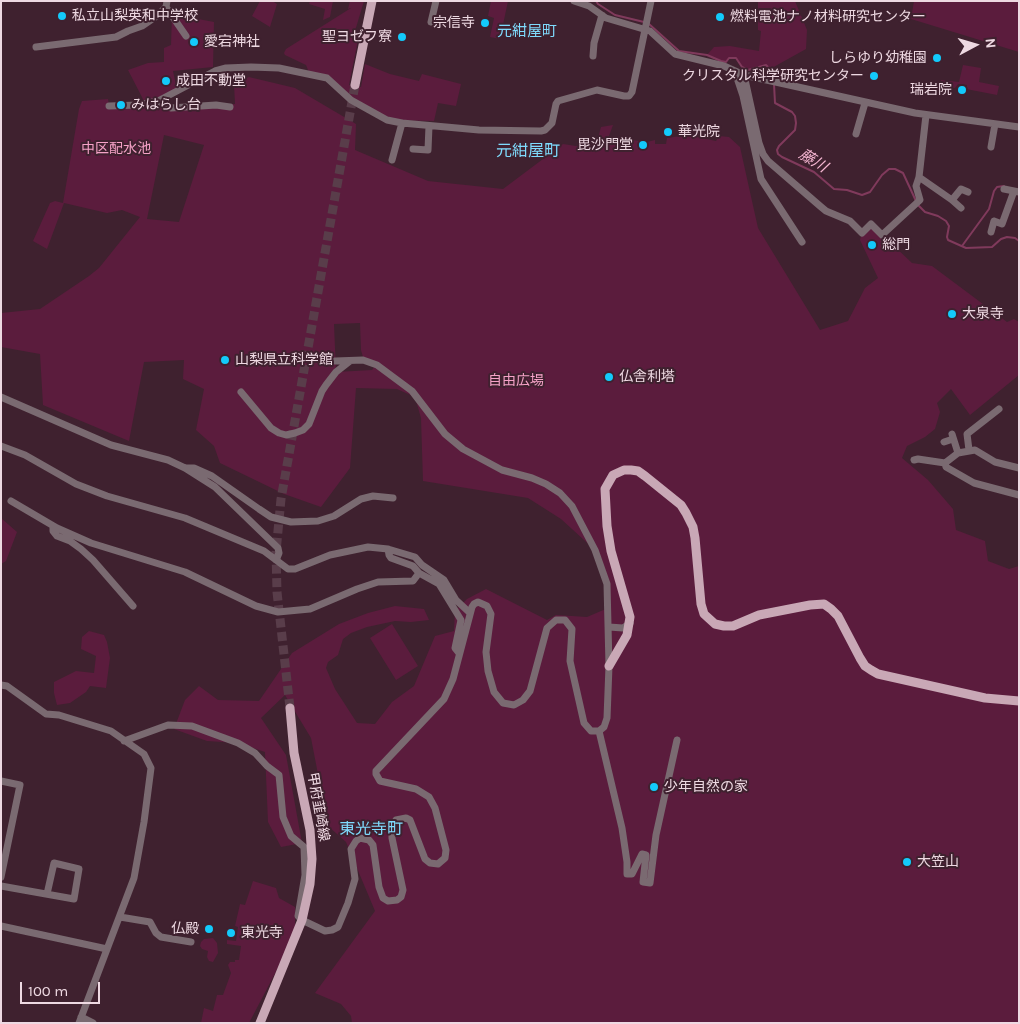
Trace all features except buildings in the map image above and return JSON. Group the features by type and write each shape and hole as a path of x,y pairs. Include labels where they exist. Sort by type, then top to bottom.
{"main road":[{"path":"355,85 372,1"},
{"path":"609,666 628,634 630,617 610,551 604,502 605,489 613,476 624,470 631,470 638,471 645,476 686,512 693,527 695,538 701,604 704,614 715,624 733,626 759,615 824,604 838,616 865,666 878,674 984,698 1019,701"},
{"name":"甲府韮崎線","path":"260,1023 302,920 310,884 311,849 308,817 294,753 290,708"}],"street":[{"path":"431,22 436,1"},
{"path":"574,1 589,6 602,15 647,25"},
{"path":"109,106 138,105 158,101 215,71 226,68 279,68 327,78 351,100 387,120 479,130 541,131 545,130 552,123 558,101 597,90 629,96 632,92 651,1"},
{"path":"36,47 116,37 142,26 158,16 167,4 186,36"},
{"path":"593,56 594,43 602,15"},
{"path":"647,25 650,31 675,54 724,66 744,76 926,115 1019,127"},
{"path":"736,72 743,96 760,179 802,242"},
{"path":"744,76 763,154 775,168 826,211 850,221 862,233 871,224 882,235 917,203 916,189 926,115"},
{"path":"158,101 171,108 216,105 230,107"},
{"path":"856,134 866,103"},
{"path":"392,160 402,123"},
{"path":"991,147 995,124"},
{"path":"413,149 428,150 429,126"},
{"path":"919,177 961,208"},
{"path":"952,200 961,189 968,192"},
{"path":"991,232 994,221 1002,224 1016,192 1004,189"},
{"path":"241,392 270,428 279,434 295,433 303,430 309,424 322,391 336,372 352,360"},
{"path":"124,741 168,726 192,726 238,743 255,753 279,775 283,817 291,836 304,847 305,876 298,916 302,920 326,931 338,928 348,902 355,879 351,849 356,840 360,838 369,840 372,845 378,887 383,898 393,901 401,897 403,890 391,831 396,820 406,818 410,820 425,859 430,863 438,864 445,858 446,850 434,808 428,797 416,789 380,781 376,771 444,700 453,679 472,607 478,602 483,603 490,609 486,652 488,671 494,692 503,703 514,705 523,700 530,691 547,628 556,620 565,620 572,629 573,639 570,661 584,723 591,731 599,731 604,727 607,718 609,666 607,584 594,550 572,506 546,484 502,470 462,449 445,434 412,391 393,375 377,365 363,360 335,361"},
{"path":"1,397 111,445 168,460 186,468 215,487 278,548 280,553 276,560"},
{"path":"969,450 967,434 999,409"},
{"path":"944,442 953,437 958,453"},
{"path":"1,446 25,455 71,482 108,496 185,518 264,551 288,569 295,569 330,555 368,547 388,549 415,557 422,565 444,580 456,600 470,613"},
{"path":"914,460 918,458 936,463 945,463 958,453 975,450 995,462 1019,468"},
{"path":"945,463 946,467 974,482 1019,495"},
{"path":"186,468 194,468 212,476 271,517 291,522 318,521 334,516 361,499 373,496 393,498"},
{"path":"11,501 53,526 91,543 185,572 256,606 278,612 310,609 378,582 413,581 418,572"},
{"path":"53,526 53,531 58,536 70,541 87,555 133,606"},
{"path":"388,549 388,555 391,558 413,566 418,572 439,584 461,620 455,648 460,653"},
{"path":"608,628 623,628 630,623"},
{"path":"1,685 7,686 46,714 59,715 111,731 144,754 151,768 134,878 80,1020 93,1023"},
{"path":"599,731 622,828 627,874 632,874 642,854 646,854 643,882 650,883 656,835 677,740"},
{"path":"1,781 20,785 1,876"},
{"path":"1,886 74,899 79,869 54,864 47,894"},
{"path":"120,917 150,922 156,933 161,937 191,942"},
{"path":"1,926 107,949"}],"green space":[{"path":"260,1 272,1 277,4 270,27 252,16"},
{"path":"310,1 333,1 330,17 323,20 325,9 309,4"},
{"path":"350,1 364,1 355,31 359,35 349,85 361,87 365,64 390,74 419,81 422,74 461,84 456,106 438,103 434,121 387,120 351,100 327,78 310,75 306,65 285,55 286,49 351,8 348,9"},
{"path":"491,1 508,1 500,39 490,37 494,18 488,16"},
{"path":"758,1 795,1 807,30 806,49 770,69 765,65 748,70 742,67 736,58 729,58 726,62 707,55 714,47 730,46 759,51 761,31 758,30"},
{"path":"914,1 1019,1 1019,52 911,19"},
{"path":"172,14 214,22 213,67 173,71 177,90 158,101 171,108 235,104 234,84 249,77 295,88 356,124 355,150 428,181 503,189 563,144 595,149 601,127 613,125 609,136 639,141 638,149 646,150 647,142 655,140 655,144 666,144 667,138 688,135 716,141 719,136 729,137 740,147 758,228 820,330 848,321 865,288 878,278 860,240 862,233 871,224 912,263 932,266 1007,322 1014,319 1019,322 1019,375 970,415 951,389 937,403 940,412 935,429 925,437 907,446 902,458 928,480 953,509 956,530 985,541 988,561 1009,569 1019,566 1019,1023 352,1023 351,1016 341,1004 315,993 375,911 346,842 328,826 311,738 285,695 261,718 286,755 302,843 281,847 268,822 265,752 238,743 207,741 174,729 185,700 199,686 218,700 259,701 292,653 339,624 368,613 395,606 424,609 429,620 395,621 367,627 351,633 343,639 338,655 328,662 326,668 335,689 357,723 375,724 392,702 414,686 435,636 454,631 455,611 467,599 486,589 547,620 556,615 587,617 608,608 607,584 595,550 561,519 528,498 423,481 421,418 415,397 397,389 356,388 350,468 321,507 284,494 220,463 214,446 196,430 204,389 183,379 184,360 144,362 129,441 43,405 40,354 1,347 1,313 40,309 89,276 99,268 140,217 122,210 107,213 64,203 47,249 33,241 50,203 55,201 63,203 82,101 108,99 109,105 145,103 128,70 148,63 164,62 164,48 171,45","holes":["164,135 204,145 179,222 147,219","360,323 363,357 376,365 372,370 336,372 334,324"]},
{"path":"963,65 981,68 979,82 999,86 997,95 966,89 967,85 958,84 955,88 940,85 941,80 959,82"},
{"path":"1,518 17,532 6,561 1,564"},
{"path":"392,624 418,666 396,680 370,638"},
{"path":"89,631 104,635 107,642 110,658 106,688 90,686 86,692 70,703 57,705 54,682 76,671 94,673 96,656 81,649 82,637"},
{"path":"253,881 276,888 279,898 295,907 295,927 281,962 249,1023 201,1023 204,1008 213,1011 217,995 223,995 231,973 228,965 230,962 239,960 241,946 227,944 227,940 236,941 238,927 235,926 240,904 245,905"},
{"path":"213,938 217,943 218,953 213,962 209,961 207,957 208,951 200,946 204,939"}],"waterway":[{"name":"藤川","path":"596,1 615,15 644,22"},
{"name":"藤川","path":"649,24 679,51 707,55 726,62 729,58 736,58 742,67 748,70 766,65 770,69 773,80"},
{"name":"藤川","path":"774,84 775,103 792,112 796,123 795,130 779,146 778,154 814,172 834,189 847,190 862,195 870,192 882,175 889,169 895,169 903,173 916,201"},
{"path":"962,246 989,209 994,191 997,187 1004,186"},
{"name":"藤川","path":"918,205 925,212 946,221 949,226 948,240 966,248 992,247 1001,239 1007,237 1015,238 1019,241"}],"tunnel":[{"path":"290,708 277,592 276,552 281,499 355,85"}],"place":[{"name":"私立山梨英和中学校","path":"62,16"},
{"name":"燃料電池ナノ材料研究センター","path":"720,17"},
{"name":"宗信寺","path":"485,23"},
{"name":"聖ヨゼフ寮","path":"402,37"},
{"name":"愛宕神社","path":"194,42"},
{"name":"しらゆり幼稚園","path":"937,58"},
{"name":"クリスタル科学研究センター","path":"874,76"},
{"name":"成田不動堂","path":"166,81"},
{"name":"瑞岩院","path":"962,90"},
{"name":"みはらし台","path":"121,105"},
{"name":"華光院","path":"668,132"},
{"name":"毘沙門堂","path":"643,145"},
{"name":"総門","path":"872,245"},
{"name":"大泉寺","path":"952,314"},
{"name":"山梨県立科学館","path":"225,360"},
{"name":"仏舎利塔","path":"609,377"},
{"name":"少年自然の家","path":"654,787"},
{"name":"大笠山","path":"907,862"},
{"name":"仏殿","path":"209,929"},
{"name":"東光寺","path":"231,933"}],"district":[{"name":"元紺屋町","path":"527,32"},
{"name":"元紺屋町","path":"528,151"},
{"name":"東光寺町","path":"371,829"}],"park label":[{"name":"中区配水池","path":"116,149"},
{"name":"自由広場","path":"516,381"}]}
